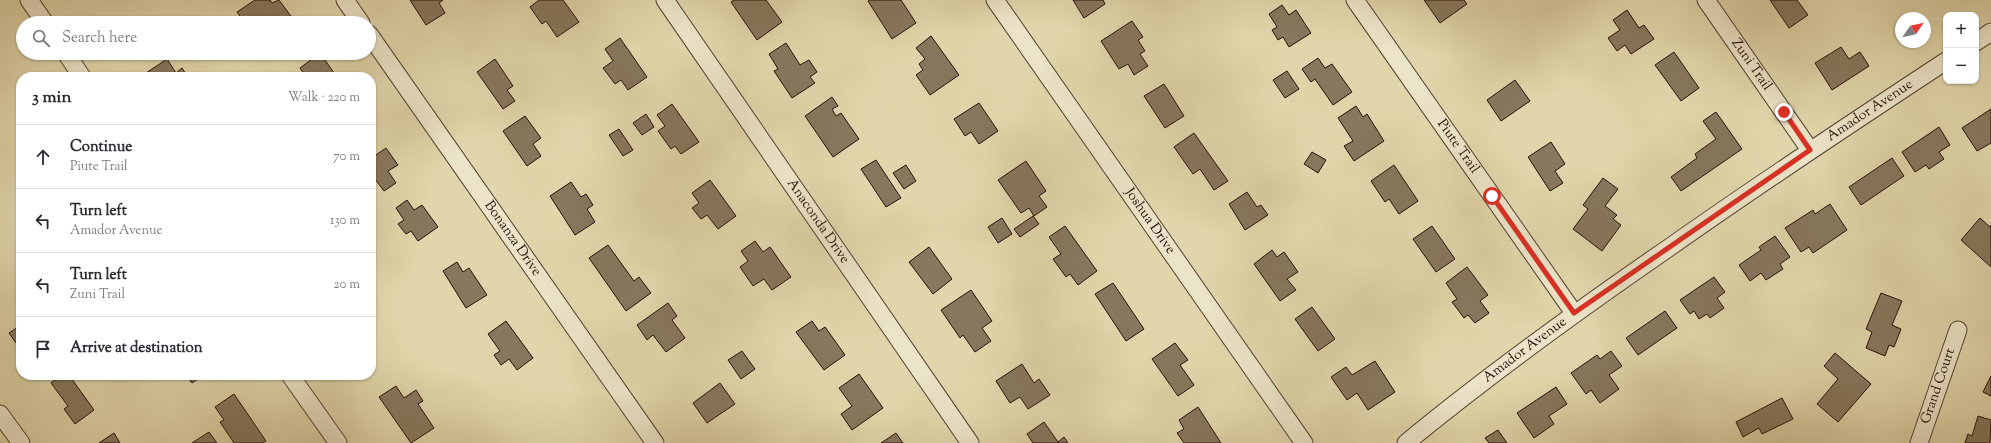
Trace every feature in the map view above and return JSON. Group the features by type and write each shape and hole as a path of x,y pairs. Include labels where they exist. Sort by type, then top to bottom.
{"street":[{"path":"29,0 40,16"},
{"path":"345,0 356,16"},
{"name":"Anaconda Drive","path":"665,0 970,443"},
{"name":"Joshua Drive","path":"995,0 1304,443"},
{"name":"Piute Trail","path":"1355,0 1574,313"},
{"name":"Zuni Trail","path":"1706,0 1810,150"},
{"path":"1979,40 1991,32"},
{"name":"Bonanza Drive","path":"376,44 655,443"},
{"path":"71,60 79,72"},
{"name":"Amador Avenue","path":"1406,443 1458,400 1574,313 1810,150 1943,63"},
{"name":"Grand Court","path":"1919,443 1958,330"},
{"path":"294,380 338,443"},
{"path":"0,414 21,443"}],"building":[{"path":"255,0 270,0 272,3 279,0 291,16 240,16 237,12"},
{"path":"410,0 443,0 439,3 445,13 426,25"},
{"path":"539,0 563,0 579,22 557,37 546,21 542,24 530,7"},
{"path":"734,0 766,0 782,22 757,40 731,2"},
{"path":"901,0 916,23 892,39 868,1"},
{"path":"1073,0 1103,0 1105,4 1084,18"},
{"path":"1424,0 1464,0 1467,4 1440,23"},
{"path":"1770,0 1797,0 1808,15 1789,28"},
{"path":"1282,5 1289,15 1296,10 1311,33 1289,47 1283,37 1278,40 1272,30 1277,27 1269,14"},
{"path":"1627,10 1639,28 1644,25 1654,39 1631,54 1625,45 1617,51 1608,38 1620,30 1613,20"},
{"path":"1132,21 1143,37 1138,40 1145,51 1140,54 1148,66 1134,75 1128,64 1119,69 1101,41"},
{"path":"931,36 959,75 930,95 916,75 923,70 919,64 925,59 916,48"},
{"path":"620,38 647,77 628,90 621,80 615,84 603,68 613,61 605,49"},
{"path":"786,43 800,65 809,60 817,72 810,77 815,83 792,98 774,71 778,69 769,54"},
{"path":"1841,47 1849,59 1860,52 1869,66 1832,90 1815,63"},
{"path":"1674,52 1699,88 1681,101 1655,65"},
{"path":"1318,58 1325,68 1332,64 1352,92 1333,105 1315,79 1311,82 1302,69"},
{"path":"495,59 513,86 507,90 515,101 503,109 477,72"},
{"path":"168,60 175,72 148,72"},
{"path":"311,60 325,60 333,72 303,72 300,68"},
{"path":"182,68 185,72 177,72"},
{"path":"1287,71 1299,89 1285,98 1273,80"},
{"path":"1515,80 1530,101 1501,121 1487,100"},
{"path":"1164,84 1184,116 1165,128 1144,96"},
{"path":"832,97 838,106 832,109 836,116 841,113 859,139 833,157 805,116"},
{"path":"979,103 998,131 979,144 971,132 965,136 954,119"},
{"path":"672,104 699,142 681,154 675,146 671,149 658,131 665,126 657,115"},
{"path":"1356,106 1363,117 1367,114 1384,141 1354,161 1344,146 1353,141 1338,118"},
{"path":"1991,109 1991,143 1977,151 1962,128"},
{"path":"1716,112 1742,149 1681,191 1671,177 1697,158 1695,154 1716,139 1703,121"},
{"path":"646,114 654,127 642,135 633,123"},
{"path":"525,116 541,138 533,144 541,156 527,166 503,131"},
{"path":"1939,127 1950,145 1939,152 1944,159 1929,169 1926,165 1915,172 1902,152"},
{"path":"619,129 633,150 623,156 609,135"},
{"path":"1194,133 1228,181 1214,190 1200,169 1193,174 1174,147"},
{"path":"1551,142 1565,164 1555,171 1563,183 1550,191 1528,157"},
{"path":"386,148 398,165 388,171 396,183 384,191 376,180 376,155"},
{"path":"1312,152 1326,160 1318,173 1304,164"},
{"path":"1892,158 1904,176 1861,205 1849,187"},
{"path":"876,160 901,198 886,207 861,169"},
{"path":"1026,161 1046,191 1039,196 1047,207 1034,216 1029,208 1021,213 998,180"},
{"path":"906,165 916,181 904,189 893,173"},
{"path":"1394,165 1418,201 1399,214 1389,199 1385,202 1371,181"},
{"path":"1603,178 1618,189 1605,206 1617,215 1613,219 1621,225 1602,251 1573,229 1588,209 1583,205"},
{"path":"710,180 736,216 718,229 707,215 701,219 692,208 699,203 692,193"},
{"path":"571,182 581,197 586,194 593,205 587,209 595,222 575,235 550,196"},
{"path":"1247,192 1257,207 1261,205 1268,215 1245,230 1229,204"},
{"path":"407,200 414,210 422,205 438,227 418,241 411,231 406,234 398,224 404,220 396,208"},
{"path":"1830,204 1847,230 1813,253 1809,247 1801,252 1785,228 1813,210 1815,214"},
{"path":"1033,216 1039,224 1020,237 1014,229"},
{"path":"1002,218 1012,234 998,243 988,227"},
{"path":"1980,218 1990,227 1991,225 1991,267 1961,240"},
{"path":"1065,226 1097,271 1078,285 1070,274 1066,277 1053,259 1061,254 1049,237"},
{"path":"1432,226 1455,259 1436,272 1413,239"},
{"path":"1775,236 1790,257 1780,264 1783,269 1766,280 1761,273 1750,281 1739,265 1761,250 1759,247"},
{"path":"755,241 763,252 770,247 791,277 772,290 764,279 753,286 740,267 748,261 741,251"},
{"path":"608,245 634,281 639,277 651,293 626,311 589,258"},
{"path":"929,247 952,279 933,294 909,262"},
{"path":"1272,250 1277,257 1284,252 1298,272 1287,279 1296,290 1280,301 1254,264"},
{"path":"457,262 463,272 469,268 487,295 466,308 443,271"},
{"path":"1467,267 1488,295 1480,301 1489,313 1475,323 1468,315 1464,318 1452,302 1457,299 1446,283"},
{"path":"1714,277 1725,292 1717,298 1724,308 1710,318 1707,314 1699,319 1694,311 1690,314 1680,300"},
{"path":"1113,283 1144,329 1126,341 1095,294"},
{"path":"971,290 992,321 982,328 991,341 975,352 963,335 960,338 941,310"},
{"path":"1881,293 1902,301 1892,325 1901,329 1894,347 1889,345 1885,356 1866,348 1872,332 1866,329"},
{"path":"668,303 677,316 672,320 685,338 666,352 653,335 647,340 637,325"},
{"path":"1312,307 1335,339 1318,351 1295,319"},
{"path":"1665,311 1677,328 1638,355 1626,338"},
{"path":"506,321 533,358 517,370 509,359 501,365 494,355 500,351 488,334"},
{"path":"812,321 819,331 825,327 845,355 824,370 796,332"},
{"path":"16,328 16,343 9,333"},
{"path":"1175,343 1188,360 1180,365 1194,385 1178,396 1152,359"},
{"path":"742,351 755,369 741,379 728,360"},
{"path":"1611,351 1622,366 1609,375 1619,389 1600,403 1591,390 1586,394 1571,373 1597,355 1600,359"},
{"path":"1835,353 1871,384 1838,422 1817,404 1838,379 1824,366"},
{"path":"1375,361 1395,392 1368,410 1357,393 1347,400 1331,377 1346,367 1352,375"},
{"path":"1022,364 1034,383 1039,379 1050,395 1028,409 1020,397 1010,403 996,381"},
{"path":"859,374 883,408 852,430 841,414 852,406 839,388"},
{"path":"1991,376 1991,396 1983,392"},
{"path":"55,380 73,380 94,410 75,424 64,409 68,406 51,383"},
{"path":"190,380 196,380 192,383"},
{"path":"720,383 735,404 707,423 693,403"},
{"path":"396,386 404,398 416,390 423,401 418,404 434,428 411,443 379,397"},
{"path":"1556,387 1567,404 1549,416 1554,424 1534,438 1517,413"},
{"path":"234,394 266,441 262,443 234,443 220,422 224,420 215,407"},
{"path":"1782,398 1793,419 1762,434 1759,428 1743,437 1736,422"},
{"path":"1198,407 1221,443 1184,443 1177,433 1184,429 1179,420"},
{"path":"1978,416 1991,420 1990,443 1965,443 1968,434 1972,436"},
{"path":"1044,422 1058,442 1064,437 1068,443 1033,443 1027,434"},
{"path":"1498,430 1507,443 1489,443 1485,438"},
{"path":"209,432 217,443 192,443"},
{"path":"114,433 120,443 99,443"},
{"path":"896,433 903,443 881,443"}],"route":[{"path":"1492,196 1574,313 1810,150 1784,112"}]}
